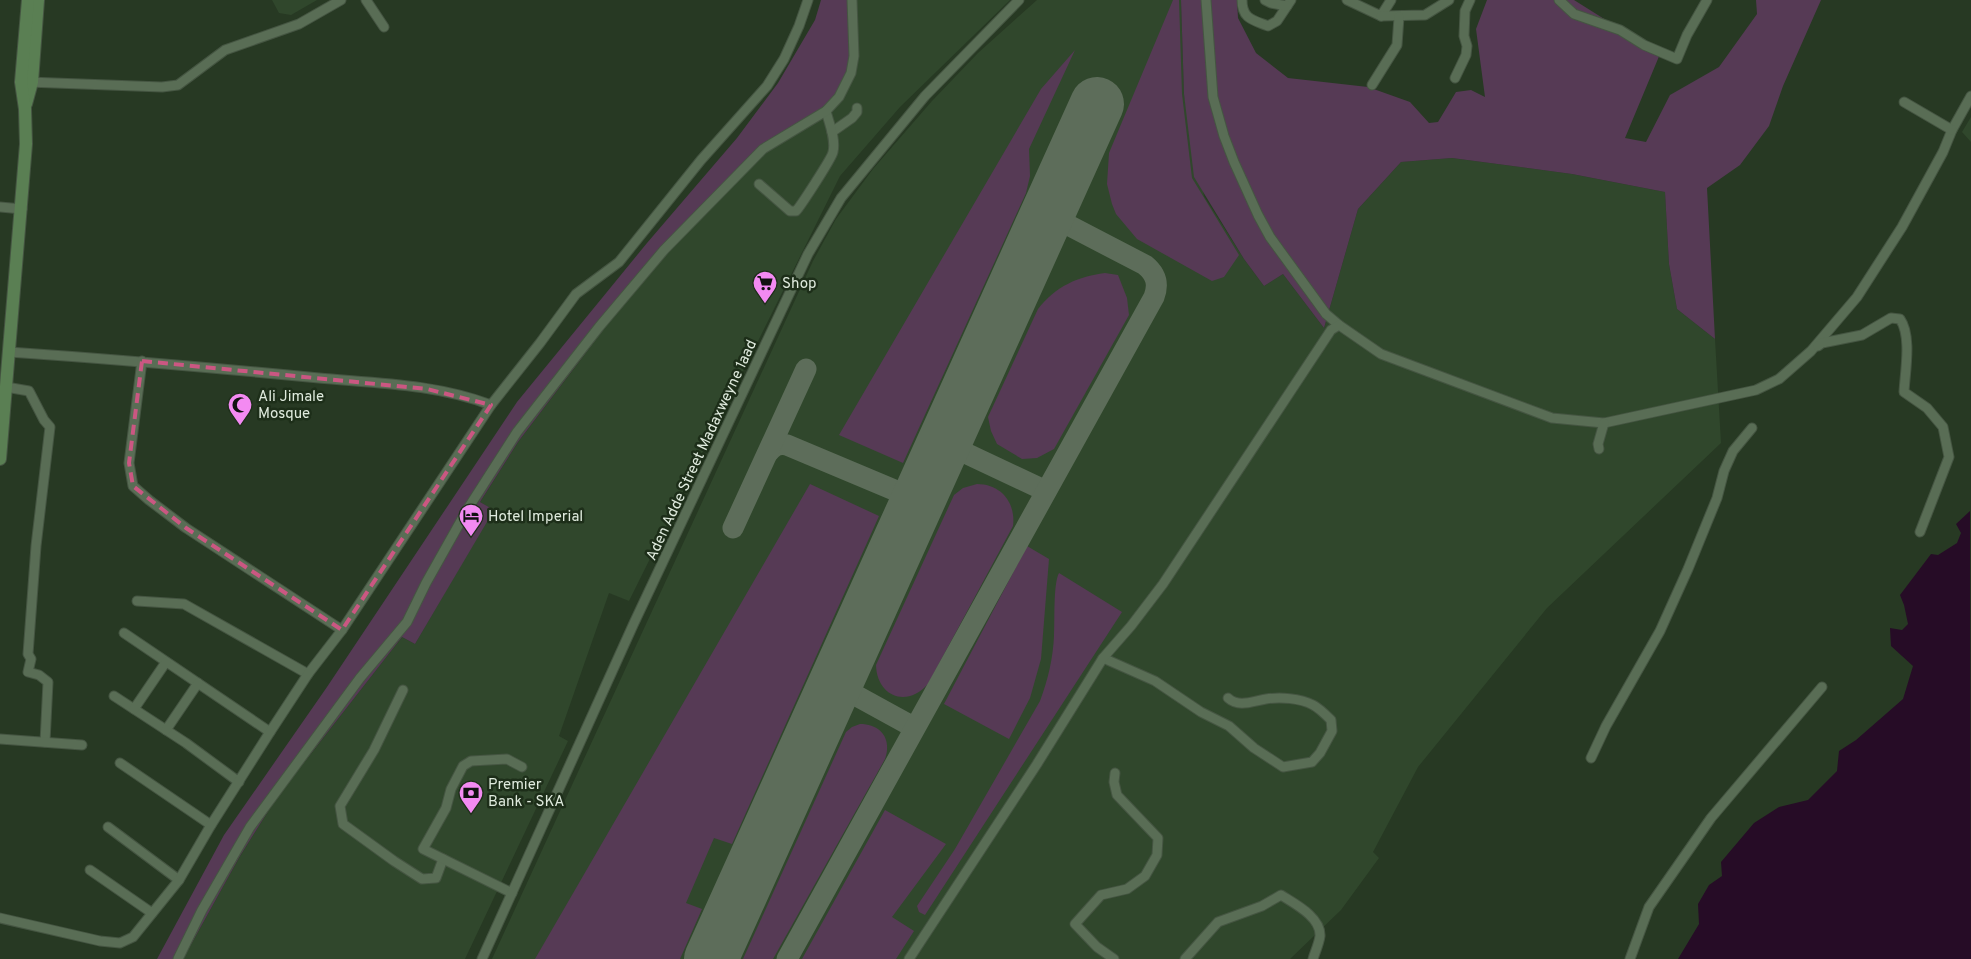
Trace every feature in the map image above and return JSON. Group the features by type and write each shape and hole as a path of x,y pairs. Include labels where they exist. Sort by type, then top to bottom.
{"main road":[{"path":"0,459 26,144 28,0"},
{"path":"26,82 38,0"}],"street":[{"path":"26,82 162,87 178,84 225,50 299,24 341,0"},
{"path":"366,0 384,27"},
{"path":"0,918 80,937 120,944 133,937 179,880 211,825 308,674 342,630 491,405 576,294 619,262 701,160 766,86 784,59 808,0"},
{"path":"178,959 202,910 250,827 360,678 407,622 426,583 467,510 517,432 599,327 664,250 763,149 826,111 839,97 851,73 854,56 852,0"},
{"name":"Aden Adde Street Madaxweyne 1aad","path":"482,959 634,623 808,254 841,198 919,103 1019,0"},
{"path":"1206,0 1213,97 1224,136 1258,215 1270,237 1326,314 1381,354 1552,418 1604,423 1756,390 1779,379 1811,350 1857,298 1902,227 1971,96"},
{"path":"1242,0 1242,8 1246,15 1252,20 1268,26 1277,22 1289,3"},
{"path":"1265,0 1271,3 1289,3"},
{"path":"1346,0 1380,16 1399,17 1425,15 1449,0"},
{"path":"1380,16 1391,0"},
{"path":"1455,78 1466,55 1467,46 1464,36 1465,11 1470,0"},
{"path":"1559,0 1574,14 1620,30 1644,45 1677,60 1687,35 1707,0"},
{"path":"1372,85 1397,45 1399,17"},
{"path":"1904,102 1952,130"},
{"path":"832,132 852,118 857,112 857,108"},
{"path":"759,184 790,211 796,212 833,153 832,132 826,111"},
{"path":"0,206 22,209"},
{"path":"1811,350 1822,343 1862,335 1890,318 1900,319 1905,326 1904,392 1928,408 1943,427 1949,457 1920,532"},
{"path":"910,959 1037,764 1103,658 1131,626 1162,584 1331,330 1339,325"},
{"path":"9,352 142,361 427,388 476,399 491,405"},
{"path":"142,361 129,463 133,486 186,528 342,630"},
{"path":"6,387 28,391 50,427 36,546 28,654 31,659 28,672 39,675 48,682 45,742"},
{"path":"1599,449 1598,444 1604,423"},
{"path":"1591,758 1606,726 1660,631 1717,498 1724,471 1732,451 1752,428"},
{"path":"137,601 184,604 308,674"},
{"path":"124,633 270,732"},
{"path":"1103,658 1155,681 1201,712 1229,726 1254,748 1283,767 1312,762 1320,753 1332,731 1331,720 1313,705 1291,699 1265,699 1243,704 1231,701 1228,698"},
{"path":"134,709 166,662"},
{"path":"166,730 198,683"},
{"path":"1630,959 1649,907 1711,818 1822,687"},
{"path":"403,690 374,750 340,806 343,824 422,879 436,878 443,859"},
{"path":"114,696 239,782"},
{"path":"0,738 82,746"},
{"path":"512,893 423,850 446,808 461,768 471,761 507,759 522,767"},
{"path":"120,763 211,825"},
{"path":"1114,959 1097,947 1075,924 1101,895 1126,889 1145,876 1157,855 1158,838 1117,795 1114,782 1116,773"},
{"path":"108,826 179,880"},
{"path":"90,870 152,913"},
{"path":"1185,959 1218,922 1262,906 1281,895 1310,916 1317,924 1320,935 1313,959"}],"highlighted area":[{"path":"142,361 427,389 491,405 342,630 186,528 133,486 129,463"}],"shaded area":[{"path":"272,0 317,0 291,15 279,13"},
{"path":"821,0 856,0 854,68 828,111 764,150 650,268 518,442 480,502 494,510 415,644 402,637 277,797 240,856 183,959 157,959 224,835 327,687 517,402 647,243 737,138 778,83 815,20"},
{"path":"856,0 1010,0 900,107 840,176 629,601 609,593 559,736 568,741 465,959 183,959 240,856 277,797 402,637 415,644 493,510 480,502 518,442 650,268 764,150 854,68"},
{"path":"1037,0 1181,0 1184,94 1204,196 1244,259 1264,286 1283,274 1324,328 1358,209 1401,162 1452,158 1572,174 1665,192 1669,264 1677,309 1715,339 1721,443 1547,608 1418,767 1373,852 1379,858 1341,910 1290,959 492,959 813,261 836,219 873,169 932,101 978,53"},
{"path":"1173,0 1179,0 1182,94 1192,178 1239,255 1224,277 1212,281 1137,239 1116,214 1107,184 1109,153"},
{"path":"1181,0 1237,0 1238,18 1256,53 1288,78 1368,87 1410,102 1429,123 1438,122 1456,92 1471,90 1485,97 1476,29 1487,0 1574,0 1660,54 1625,138 1646,142 1670,95 1719,67 1757,14 1756,0 1821,0 1783,86 1769,126 1740,165 1707,188 1715,339 1677,309 1669,264 1665,192 1572,174 1452,158 1401,162 1358,209 1324,328 1283,274 1264,286 1244,259 1194,177 1184,94"},
{"path":"1075,50 1029,149 1030,176 1026,193 903,463 839,435 1041,89"},
{"path":"1971,117 1971,142 1962,132"},
{"path":"1105,273 1118,275 1127,298 1129,315 1054,449 1037,458 1022,459 997,444 991,431 988,417 1038,309 1052,294 1068,284 1085,277"},
{"path":"810,484 879,516 732,844 714,838 686,903 702,909 680,959 535,959"},
{"path":"977,484 993,487 1005,496 1012,510 1013,526 928,684 911,696 894,696 882,685 876,665 954,495 963,488"},
{"path":"1970,511 1971,959 1678,959 1699,924 1698,904 1709,885 1722,876 1721,862 1754,823 1779,807 1808,800 1837,771 1839,751 1856,740 1903,699 1913,666 1891,646 1890,628 1902,630 1908,624 1900,595 1931,554 1938,555 1957,543 1961,533 1956,524"},
{"path":"1027,546 1049,559 1041,659 1030,698 1009,739 944,704"},
{"path":"1059,573 1122,612 925,915 919,912 917,906 955,849 1040,701 1048,677 1053,652 1055,594"},
{"path":"860,724 874,727 883,734 887,745 885,759 773,959 743,959 846,732"},
{"path":"885,810 946,844 892,917 914,931 896,959 802,959"}],"taxiway":[{"path":"787,959 1154,297 1156,279 1145,265 1047,214"},
{"path":"733,528 806,369"},
{"path":"944,443 1046,491"},
{"path":"768,453 776,446 781,444 787,445 918,500"},
{"path":"835,684 906,723"}],"runway":[{"path":"711,959 1097,104"}],"place":[{"name":"Shop","path":"765,304"},
{"name":"Ali Jimale Mosque","path":"240,426"},
{"name":"Hotel Imperial","path":"471,537"},
{"name":"Premier Bank - SKA","path":"471,814"}]}
